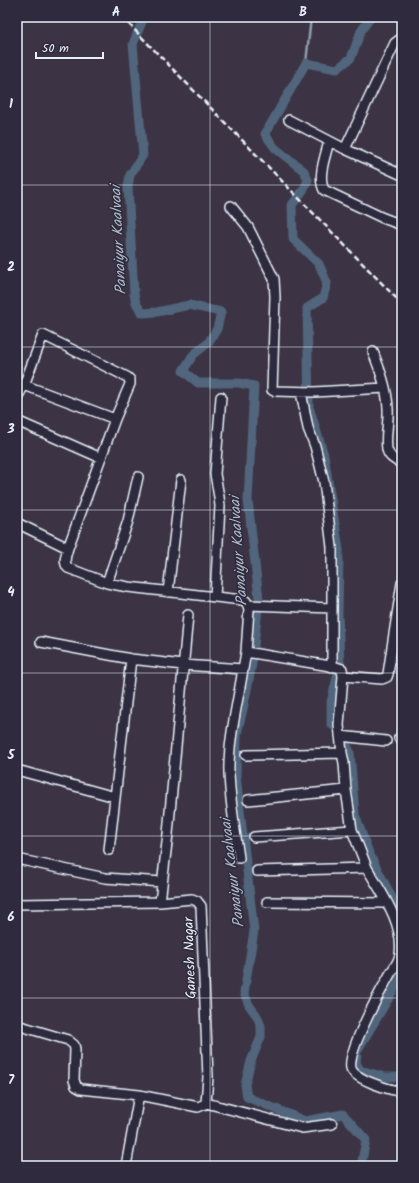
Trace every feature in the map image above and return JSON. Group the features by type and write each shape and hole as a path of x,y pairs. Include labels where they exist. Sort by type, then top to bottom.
{"street":[{"path":"345,149 396,43 402,39"},
{"path":"289,120 345,149 402,175"},
{"path":"329,141 322,179 324,190 383,218 402,225"},
{"path":"231,206 248,227 274,279 275,297 272,390 314,392 386,388"},
{"path":"17,398 24,385 43,336 127,377 130,380 130,384 115,419 68,548 65,565 68,568 107,583 168,592 242,600 251,605 332,608"},
{"path":"373,352 383,376 386,388 388,408 387,450 391,457 402,463"},
{"path":"24,385 115,419"},
{"path":"302,392 308,428 315,446 324,482 332,547 332,608 338,669 339,731 352,830 367,868 397,924 400,946 400,956 398,962 390,974 364,1025 353,1055 351,1068 353,1073 361,1078 394,1091 402,1091"},
{"path":"215,597 220,506 215,474 220,397"},
{"path":"17,421 101,458"},
{"path":"107,583 128,521 138,477"},
{"path":"168,592 181,480"},
{"path":"17,523 68,548"},
{"path":"252,652 338,669 382,680 387,677 398,634 402,583"},
{"path":"239,858 229,772 231,746 243,669 252,652 251,605"},
{"path":"17,904 160,902 188,615"},
{"path":"41,642 131,659 183,665 243,669"},
{"path":"109,850 131,659"},
{"path":"339,731 386,741"},
{"path":"246,755 342,753"},
{"path":"17,770 115,797"},
{"path":"248,800 346,790"},
{"path":"254,837 352,830"},
{"path":"17,859 105,878 162,882"},
{"path":"257,871 367,868"},
{"name":"Ganesh Nagar","path":"160,902 192,899 197,901 201,906 208,1077 206,1103"},
{"path":"267,902 387,903"},
{"path":"17,1026 68,1040 74,1045 74,1080 76,1086 81,1089 139,1095 198,1106 206,1103 302,1128 332,1124"},
{"path":"126,1166 139,1095"}],"waterway":[{"name":"Panaiyur Kaalvaai","path":"144,17 133,44 143,155 130,175 128,187 134,294 136,303 142,313 157,312 189,305 221,312 217,329 208,343 193,355 183,371 198,383 239,383 254,386 248,500 259,599 252,664 237,734 236,776 254,931 244,993 261,1026 261,1037 251,1061 245,1085 247,1097 305,1121 343,1114 366,1140 361,1166"},
{"path":"306,63 311,17"},
{"path":"341,731 331,724 331,702 340,665 338,614 339,550 324,455 309,407 307,308 323,298 327,283 319,264 293,239 292,205 304,189 308,180 304,171 275,148 265,134 306,63 337,69 351,58 361,31 371,17"},
{"path":"346,744 350,752 355,815 369,853 402,917"},
{"path":"402,971 396,986 357,1051 356,1063 360,1070 385,1077 402,1077"}],"railway":[{"path":"122,17 402,304"}]}
